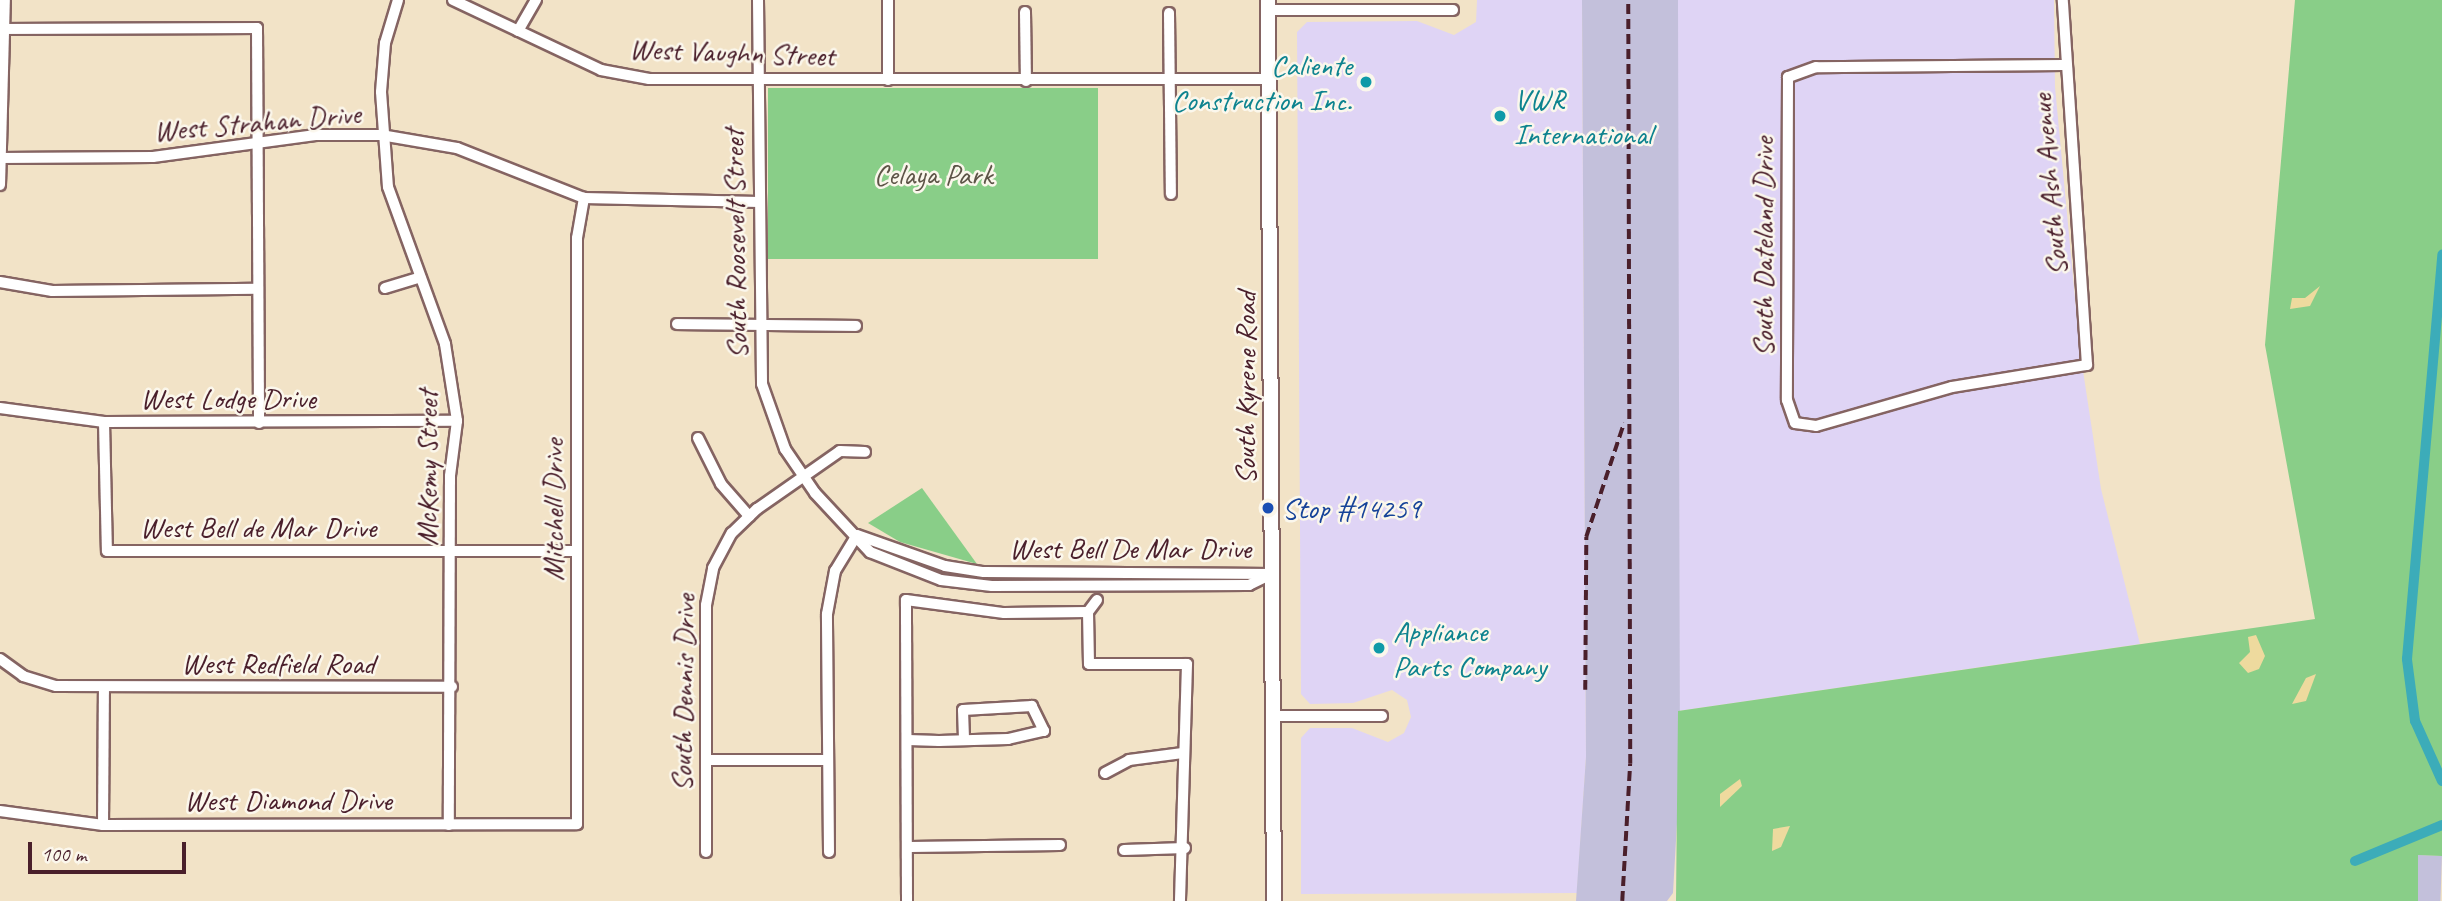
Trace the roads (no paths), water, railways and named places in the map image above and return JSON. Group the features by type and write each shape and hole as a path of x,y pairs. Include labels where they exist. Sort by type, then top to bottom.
{"main road":[{"name":"South Kyrene Road","path":"1268,5 1274,901"},
{"path":"1264,901 1274,878"}],"street":[{"path":"0,185 2,29 5,0"},
{"name":"McKemy Street","path":"398,0 385,43 381,135 388,187 446,344 457,421 450,552 452,687 449,825"},
{"name":"West Vaughn Street","path":"453,0 601,70 649,79 1269,79"},
{"path":"517,31 536,0"},
{"name":"South Roosevelt Street","path":"758,0 759,325 766,402 803,478"},
{"path":"888,0 888,80"},
{"name":"South Ash Avenue","path":"1794,423 1816,426 1952,387 2087,365 2063,65 2063,0"},
{"path":"1268,5 1452,10"},
{"path":"1025,12 1026,81"},
{"path":"1170,13 1171,194"},
{"path":"2,29 257,28 259,423"},
{"name":"South Dateland Drive","path":"1794,423 1787,400 1787,87 1793,71 2063,65"},
{"name":"West Strahan Drive","path":"1,158 153,157 256,142 381,135 457,148 584,198 759,202"},
{"name":"Mitchell Drive","path":"577,824 577,238 584,198"},
{"path":"385,288 420,277"},
{"path":"0,282 52,290 257,289"},
{"path":"677,324 856,326"},
{"name":"West Lodge Drive","path":"1,412 104,422 457,421"},
{"name":"West Bell de Mar Drive","path":"104,422 107,551 577,551"},
{"path":"698,438 721,484 749,516"},
{"name":"South Dennis Drive","path":"706,852 708,582 725,544 749,516 840,451 865,452"},
{"name":"West Bell De Mar Drive","path":"803,478 870,552 891,563 966,584 1249,585 1272,574"},
{"path":"829,852 830,588 856,535"},
{"name":"West Bell De Mar Drive","path":"856,535 945,566 984,572 1272,574"},
{"path":"907,901 910,847 906,600 1004,613 1088,612"},
{"path":"1097,600 1088,612 1089,664 1187,664 1182,752 1185,848 1180,901"},
{"name":"West Redfield Road","path":"0,659 23,676 56,686 452,687"},
{"path":"103,825 104,687"},
{"path":"908,740 964,740 1044,731 1032,706 963,710 964,740"},
{"path":"1272,716 1382,716"},
{"path":"1105,773 1129,760 1182,752"},
{"path":"706,760 828,760"},
{"name":"West Diamond Drive","path":"0,811 103,825 577,824"},
{"path":"910,847 1060,845"},
{"path":"1124,850 1185,848"}],"waterway":[{"path":"2442,255 2407,659 2415,721 2442,781"},
{"path":"2355,861 2442,825"}],"railway":[{"path":"1622,901 1630,764 1628,0"},
{"path":"1585,690 1586,537 1624,423"}],"place":[{"name":"Caliente Construction Inc.","path":"1366,82"},
{"name":"VWR International","path":"1500,116"},
{"name":"Stop #14259","path":"1268,508"},
{"name":"Appliance Parts Company","path":"1379,648"}],"park label":[{"name":"Celaya Park","path":"933,174"}]}
